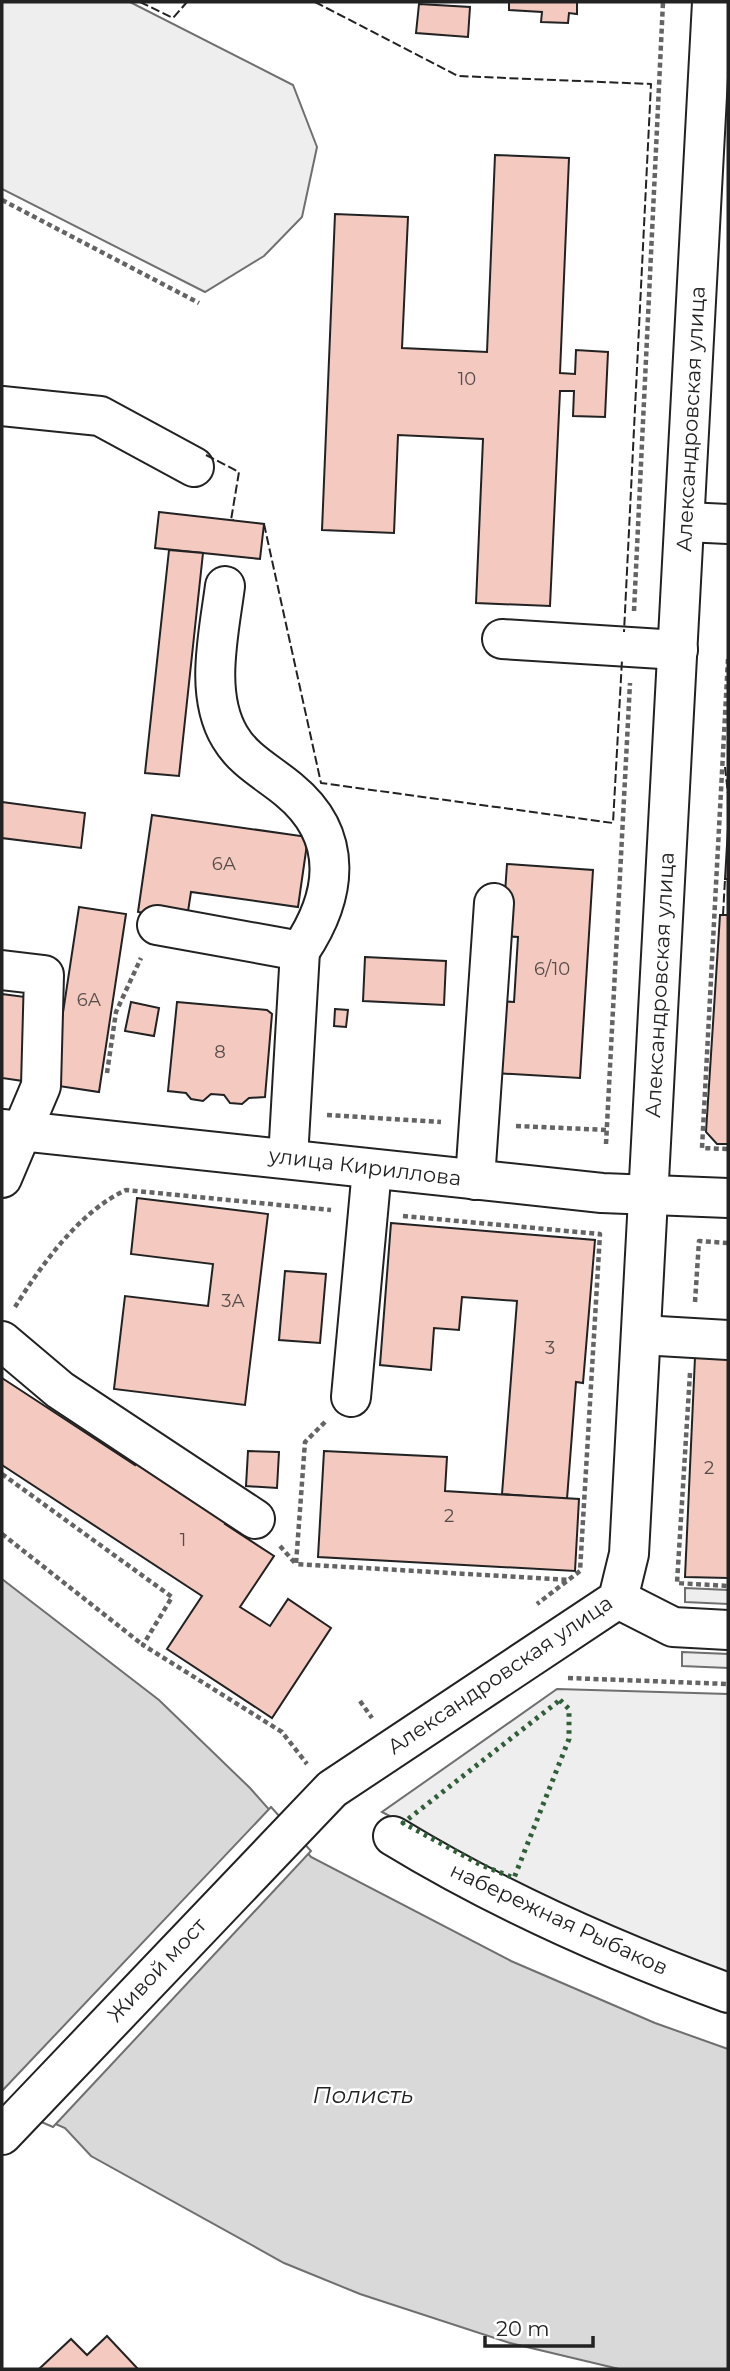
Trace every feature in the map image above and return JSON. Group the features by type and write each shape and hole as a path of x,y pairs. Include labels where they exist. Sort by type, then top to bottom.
{"street":[{"name":"Александровская улица","path":"313,1806 357,1769 618,1599 629,1554 712,2"},
{"path":"2,406 100,416 194,467"},
{"path":"686,522 728,524"},
{"path":"225,586 216,653 216,698 229,737 258,770 289,790 314,814 325,839 331,872 316,926 300,951 288,1158"},
{"path":"502,639 678,650"},
{"path":"475,1180 494,902"},
{"path":"157,925 300,951"},
{"path":"2,970 44,975 41,1086 13,1131 2,1178"},
{"name":"улица Кириллова","path":"13,1131 288,1158 475,1180 648,1195 728,1198"},
{"path":"351,1397 372,1169"},
{"path":"5,1329 60,1390 255,1519"},
{"path":"641,1335 710,1339"},
{"path":"618,1599 673,1627 728,1630"},
{"name":"Живой мост","path":"2,2135 313,1806"},
{"name":"набережная Рыбаков","path":"393,1836 461,1875 596,1940 728,1993"}],"path":[{"path":"606,1144 663,2"},
{"path":"2,200 199,303"},
{"path":"728,659 702,1148 728,1149"},
{"path":"107,1073 116,1012 157,925"},
{"path":"5,1329 69,1236 103,1201 126,1191"},
{"path":"526,1612 580,1571 600,1234"},
{"path":"728,1243 699,1241 710,1339 677,1583 728,1586"},
{"path":"351,1397 305,1442 296,1564 569,1580"},
{"path":"2,1474 172,1597 143,1645"},
{"path":"2,1534 143,1645 282,1732 306,1762"},
{"path":"559,1677 728,1684"},
{"path":"360,1701 371,1717"}],"shaded area":[{"path":"2,2 130,2 293,85 317,147 302,217 264,256 205,292 2,189"},
{"path":"685,1588 728,1590 728,1604 685,1602"},
{"path":"682,1652 728,1654 728,1668 682,1666"},
{"path":"557,1689 728,1694 728,1976 683,1960 595,1922 382,1812"}],"water":[{"name":"Полисть","path":"2,1579 159,1700 250,1788 311,1857 511,1961 655,2023 728,2049 728,2369 619,2369 510,2343 360,2294 284,2263 91,2156 65,2128 2,2101"}],"pier":[{"path":"271,1807 311,1851 53,2127 2,2105 2,2091"}],"building":[{"path":"509,2 577,2 577,14 569,13 568,23 541,22 542,12 509,10"},
{"path":"419,4 470,7 468,37 416,33"},
{"path":"495,155 569,158 560,373 575,374 576,350 608,352 605,417 573,416 574,391 560,391 550,606 476,603 483,439 398,435 394,533 322,530 335,214 408,217 402,348 487,352"},
{"path":"159,512 264,524 260,559 155,548"},
{"path":"169,550 203,553 179,776 145,773"},
{"path":"2,802 85,813 81,848 2,838"},
{"path":"152,815 308,837 298,907 191,892 187,918 138,912"},
{"path":"728,828 728,879 725,879"},
{"path":"507,864 593,870 580,1078 494,1073 498,1001 514,1002 518,937 502,936"},
{"path":"79,907 126,914 99,1092 52,1085"},
{"path":"720,915 728,915 728,1144 717,1144 706,1132"},
{"path":"365,957 446,961 444,1005 363,1001"},
{"path":"2,994 33,998 23,1081 2,1078"},
{"path":"131,1002 159,1008 154,1036 125,1031"},
{"path":"177,1002 267,1010 272,1014 265,1097 249,1098 242,1104 230,1103 224,1095 211,1094 203,1101 191,1099 186,1093 168,1091"},
{"path":"335,1009 348,1010 346,1027 334,1026"},
{"path":"137,1198 268,1214 245,1405 114,1389 125,1296 208,1306 213,1264 131,1254"},
{"path":"391,1223 595,1240 583,1383 576,1382 567,1499 502,1494 517,1301 462,1297 459,1330 434,1328 431,1370 380,1365"},
{"path":"285,1271 326,1274 320,1343 279,1340"},
{"path":"695,1357 728,1359 728,1578 685,1577"},
{"path":"2,1378 135,1465 138,1459 229,1519 225,1524 274,1556 240,1607 270,1626 288,1599 331,1628 272,1718 167,1649 202,1596 2,1465"},
{"path":"248,1451 279,1452 277,1488 246,1486"},
{"path":"324,1451 447,1457 445,1491 579,1499 575,1571 318,1557"},
{"path":"107,2336 138,2369 39,2369 71,2339 87,2355"}],"hedge":[{"path":"560,1700 569,1709 569,1739 514,1878 481,1865 403,1823 560,1700"}],"fence":[{"path":"140,2 173,18 187,2"},
{"path":"315,2 458,76 651,84 624,632"},
{"path":"206,455 239,472 231,520 234,520"},
{"path":"264,524 321,783 613,823 622,660"},
{"path":"725,767 728,794"},
{"path":"723,915 725,879"}]}
